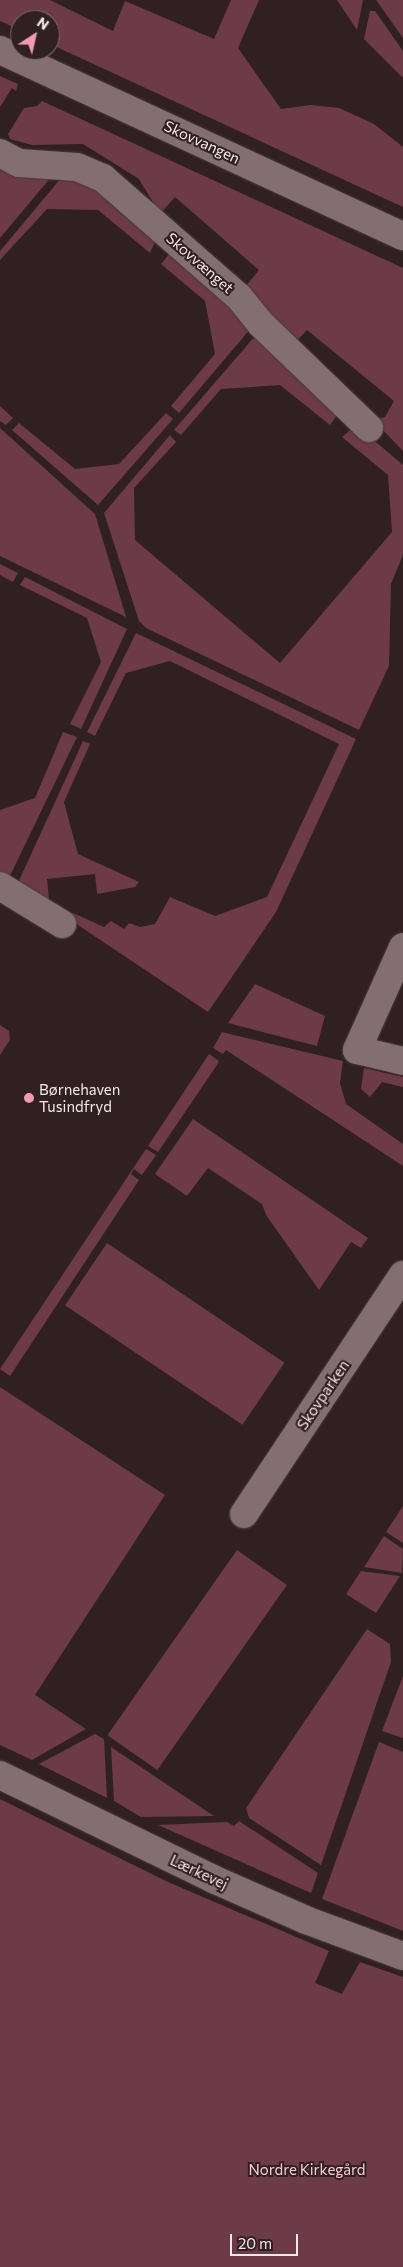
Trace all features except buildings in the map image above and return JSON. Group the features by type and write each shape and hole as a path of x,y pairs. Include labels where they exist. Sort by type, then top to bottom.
{"street":[{"name":"Skovvangen","path":"0,50 403,236"},
{"name":"Skovvænget","path":"0,153 19,162 77,167 103,178 239,297 261,324 369,428"},
{"path":"0,886 62,924"},
{"path":"403,947 357,1050 403,1061"},
{"name":"Skovparken","path":"244,1514 403,1275"},
{"name":"Lærkevej","path":"0,1774 213,1879 306,1920 403,1956"}],"green space":[{"path":"0,0 50,0 113,31 125,1 214,39 231,0 259,0 238,48 281,109 311,105 339,108 374,124 403,147 403,207 60,49 60,10 10,10 10,26 0,21"},
{"path":"337,0 363,0 357,30"},
{"path":"376,0 403,0 403,38 393,24"},
{"path":"370,11 375,11 403,51 403,78 364,39"},
{"path":"0,76 18,84 16,91 12,88 0,107"},
{"path":"42,101 403,268 403,451 378,425 377,419 385,417 394,401 307,330 293,345 245,287 259,270 175,197 160,214 139,179 83,144 32,145 10,139 8,134 24,108 37,106"},
{"path":"0,165 57,170 0,238"},
{"path":"67,171 77,174 157,237 150,253 98,210 47,209 0,260 0,251"},
{"path":"170,253 252,327 179,413 171,406 215,354 205,301 161,264"},
{"path":"256,335 338,414 330,425 280,385 221,389 181,435 174,430"},
{"path":"0,406 13,418 6,425 0,421"},
{"path":"166,413 173,419 98,505 12,430 19,423 75,469 119,464"},
{"path":"356,425 403,465 403,555 391,584 389,666 359,730 146,628 139,621 104,513 170,435 176,442 134,488 135,540 280,663 392,532 388,475 342,437"},
{"path":"0,428 95,514 126,617 0,556"},
{"path":"0,564 18,573 13,582 0,575"},
{"path":"25,577 127,629 81,729 70,724 101,662 87,618 20,585"},
{"path":"136,633 356,739 276,912 208,1012 66,917 73,913 104,927 111,921 124,929 129,923 140,927 155,924 170,897 215,916 267,897 339,744 170,661 126,673 95,736 87,732"},
{"path":"63,732 77,737 8,880 0,875 0,810 35,798"},
{"path":"83,741 90,744 64,802 78,854 139,882 135,887 97,894 95,874 47,879 49,899 43,900 17,885"},
{"path":"255,984 325,1016 317,1046 228,1023"},
{"path":"0,1025 9,1031 10,1040 0,1055"},
{"path":"222,1032 343,1061 340,1083 346,1104 403,1144 403,1166 226,1050 223,1054 213,1048"},
{"path":"209,1054 219,1061 217,1065 158,1152 148,1146 146,1149 156,1155 142,1175 134,1169 131,1174 139,1180 10,1376 0,1369"},
{"path":"364,1068 403,1077 403,1087 382,1082 370,1097 361,1089"},
{"path":"193,1119 368,1238 361,1248 351,1242 319,1290 266,1215 262,1204 208,1168 187,1196 155,1174"},
{"path":"107,1243 284,1363 242,1425 65,1305"},
{"path":"0,1387 165,1495 35,1695 86,1729 32,1760 0,1745"},
{"path":"403,1506 403,1543 386,1532"},
{"path":"384,1536 403,1549 402,1573 364,1567"},
{"path":"237,1550 287,1585 157,1770 107,1735"},
{"path":"361,1571 400,1576 376,1613 346,1594"},
{"path":"367,1629 390,1644 391,1662 321,1865 249,1818 246,1808"},
{"path":"403,1676 403,1738 382,1731"},
{"path":"95,1734 104,1739 107,1798 39,1764"},
{"path":"379,1742 403,1752 403,1931 322,1899"},
{"path":"111,1747 214,1816 141,1817 114,1801"},
{"name":"Nordre Kirkegård","path":"0,1799 168,1882 329,1951 315,1983 342,1994 360,1962 403,1977 403,2267 0,2267"},
{"path":"239,1821 318,1873 311,1893 158,1825 227,1822 234,1826"}],"place":[{"name":"Børnehaven Tusindfryd","path":"29,1098"}]}
